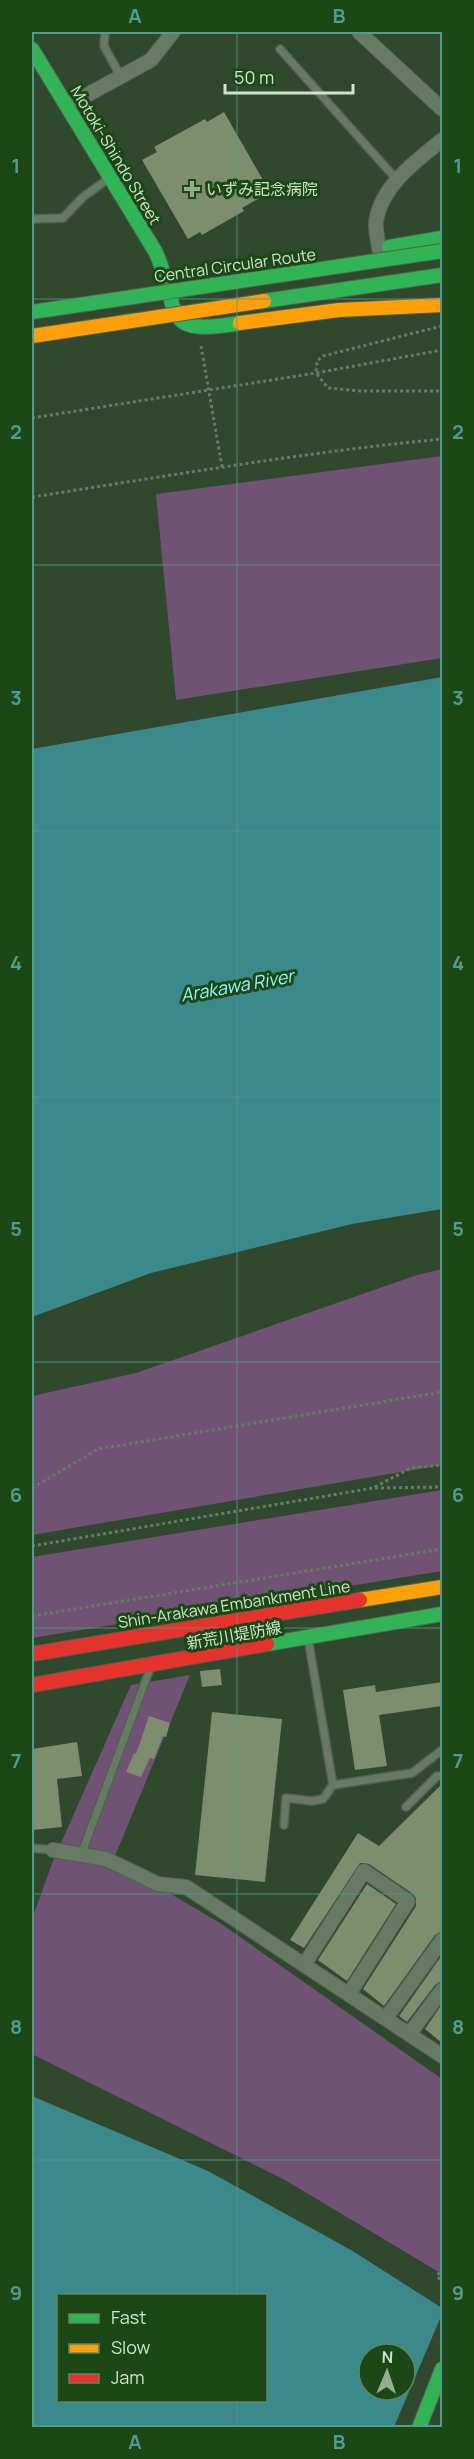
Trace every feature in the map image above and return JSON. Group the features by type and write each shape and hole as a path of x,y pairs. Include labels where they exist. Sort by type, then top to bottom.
{"main road":[{"name":"Motoki-Shindo Street","path":"32,49 155,251 167,282 172,305"},
{"path":"32,302 442,238"},
{"name":"Central Circular Route","path":"32,312 442,251"},
{"path":"32,325 442,263"},
{"path":"32,336 442,276"},
{"path":"172,305 181,322 194,327 210,328 288,315 345,309 442,305"},
{"name":"Shin-Arakawa Embankment Line","path":"32,1654 442,1587"},
{"name":"新荒川堤防線","path":"32,1685 442,1614"},
{"path":"419,2427 442,2369"}],"street":[{"path":"67,106 151,60 173,32"},
{"path":"359,32 442,109"},
{"path":"379,249 376,222 383,201 403,172 442,140"},
{"path":"53,1850 106,1859 158,1884 186,1887 442,2056"},
{"path":"304,1965 364,1871 408,1900 349,1994"},
{"path":"386,2018 442,1940"},
{"path":"410,2033 442,1990"}],"lane":[{"path":"105,32 104,46 121,76"},
{"path":"279,49 398,180"},
{"path":"32,219 63,218 83,197 111,178"},
{"path":"284,1825 286,1798 312,1801 323,1799 333,1785 308,1638"},
{"path":"81,1855 151,1666"},
{"path":"333,1785 412,1773 442,1750"},
{"path":"406,1807 437,1776 442,1776"},
{"path":"32,1848 53,1850"}],"path":[{"path":"442,326 323,356 317,361 316,373 328,388 361,391 442,391"},
{"path":"201,345 222,467"},
{"path":"32,418 316,373 442,350"},
{"path":"32,497 222,467 384,445 442,440"},
{"path":"32,1488 98,1449 442,1392"},
{"path":"373,1488 411,1468 442,1465"},
{"path":"32,1546 373,1488 442,1487"},
{"path":"32,1616 442,1549"},
{"path":"442,2267 437,2277 442,2280"}],"shaded area":[{"path":"442,456 442,658 176,700 156,494"},
{"path":"442,1269 442,1465 32,1535 32,1396 136,1373 417,1275"},
{"path":"442,1490 442,1571 32,1638 32,1557"},
{"path":"190,1675 110,1868 171,1894 220,1923 442,2079 442,2274 285,2180 32,2054 32,1919 53,1861 131,1685"}],"water":[{"name":"Arakawa River","path":"442,677 442,1209 352,1224 151,1273 32,1317 32,749"},
{"path":"32,2096 208,2171 351,2250 442,2308 442,2427 32,2428"}],"pier":[{"path":"442,2314 442,2428 394,2427 405,2402 417,2402 417,2373"}],"building":[{"path":"224,112 270,192 242,208 244,211 202,235 200,232 188,239 142,160 157,152 154,147 205,119 207,122"},
{"path":"220,1669 222,1685 202,1687 200,1671"},
{"path":"442,1682 442,1706 379,1715 387,1766 355,1770 343,1690 375,1685 376,1692"},
{"path":"212,1712 282,1719 265,1882 195,1875"},
{"path":"149,1716 170,1723 166,1737 163,1736 154,1759 150,1758 141,1777 126,1772 134,1753 136,1754"},
{"path":"77,1742 82,1776 57,1779 62,1827 32,1830 32,1749"},
{"path":"442,1784 442,1931 435,1935 384,2006 363,1989 416,1906 416,1898 413,1894 369,1864 360,1863 304,1948 290,1940 358,1833 379,1846"},
{"path":"367,1884 396,1904 347,1981 318,1960"},
{"path":"442,1955 442,1981 435,1985 407,2022 399,2016"},
{"path":"442,2004 442,2043 425,2029"}],"traffic: fast":[{"path":"32,49 155,251 176,314 183,322 195,326 213,327 240,323"},
{"path":"389,247 442,238"},
{"path":"32,312 442,251"},
{"path":"264,301 442,275"},
{"path":"267,1644 442,1614"},
{"path":"419,2428 442,2369"}],"traffic: slow":[{"path":"32,336 264,301"},
{"path":"240,323 339,310 442,305"},
{"path":"360,1600 442,1587"}],"traffic: jam":[{"path":"32,1654 360,1600"},
{"path":"32,1685 267,1644"}],"place":[{"name":"いずみ記念病院","path":"192,189"}]}
